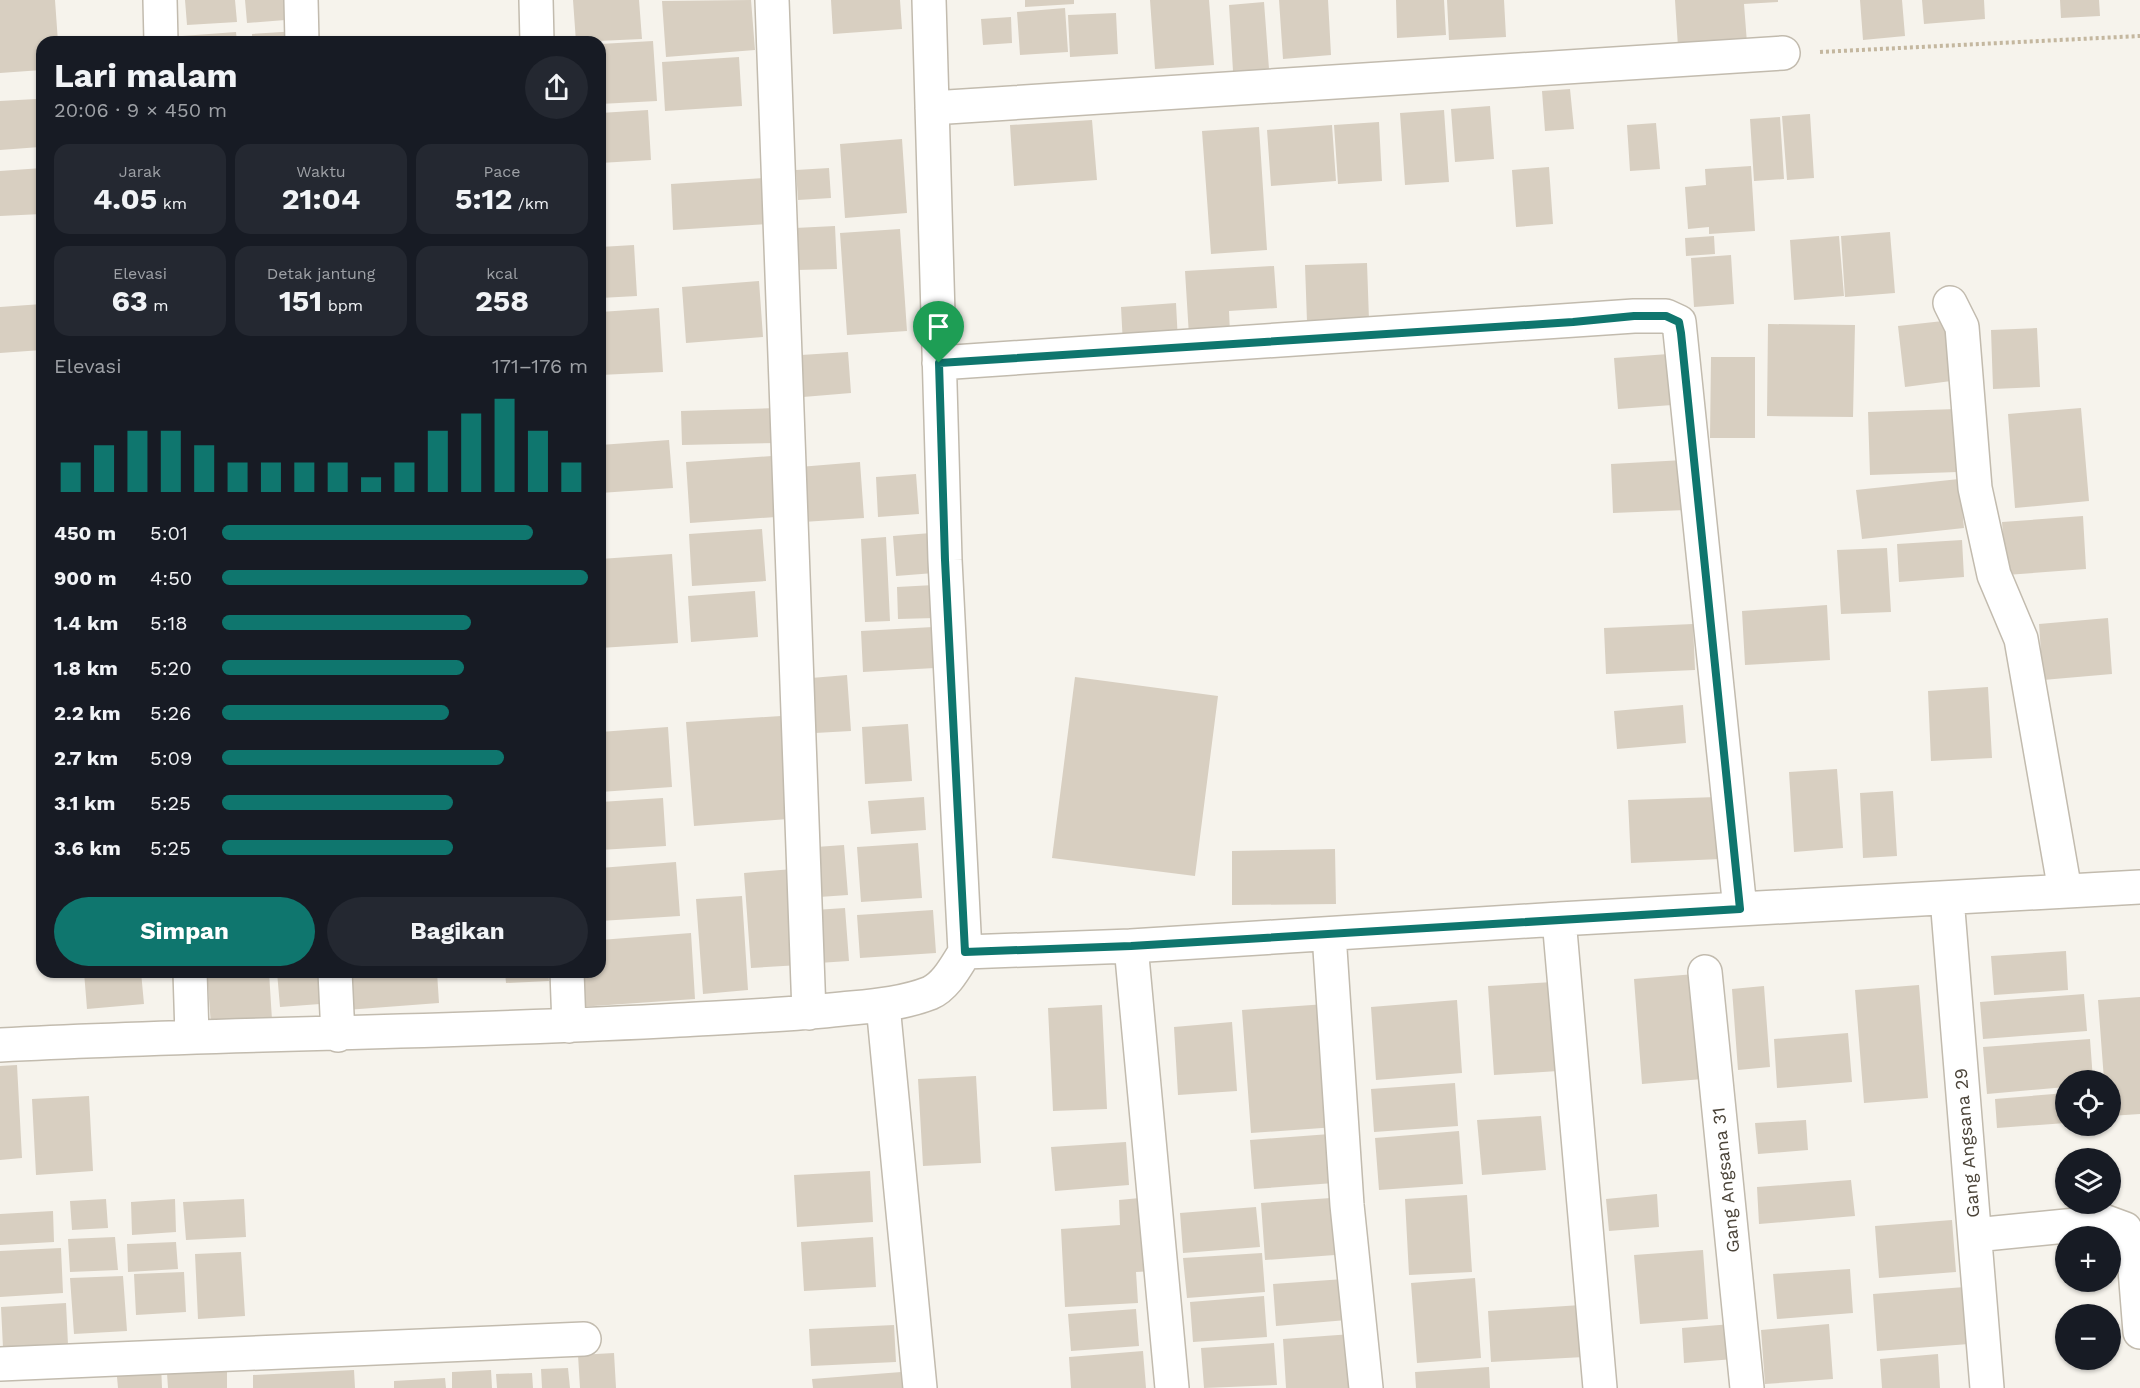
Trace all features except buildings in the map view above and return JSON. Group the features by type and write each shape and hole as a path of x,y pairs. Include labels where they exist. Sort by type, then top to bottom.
{"street":[{"path":"160,0 161,36"},
{"path":"301,0 302,36"},
{"path":"536,0 537,36"},
{"path":"772,0 809,1013"},
{"path":"0,1045 192,1035 338,1035 569,1026 809,1013 883,1005 932,992 949,977 965,952 945,560 929,0"},
{"path":"932,108 1783,53"},
{"path":"1950,303 1962,327 1975,488 1994,575 2021,639 2066,891"},
{"path":"939,363 1573,322 1634,316 1666,316 1679,322 1740,909"},
{"path":"965,952 1131,946 1559,919 2140,887"},
{"name":"Gang Angsana 29","path":"1947,898 1987,1388"},
{"path":"1559,919 1600,1388"},
{"path":"1329,934 1347,1205 1366,1388"},
{"path":"1131,946 1172,1388"},
{"name":"Gang Angsana 31","path":"1705,972 1747,1388"},
{"path":"190,978 192,1035"},
{"path":"335,978 338,1035"},
{"path":"567,978 569,1026"},
{"path":"883,1005 920,1388"},
{"path":"1975,1234 2106,1222 2125,1229 2133,1244 2140,1332"},
{"path":"0,1364 584,1339"}],"path":[{"path":"1783,53 2140,36"}],"route":[{"path":"1634,316 1666,316 1679,322 1740,909 1131,946 965,952 945,560 939,363 1573,322 1634,316"}]}
